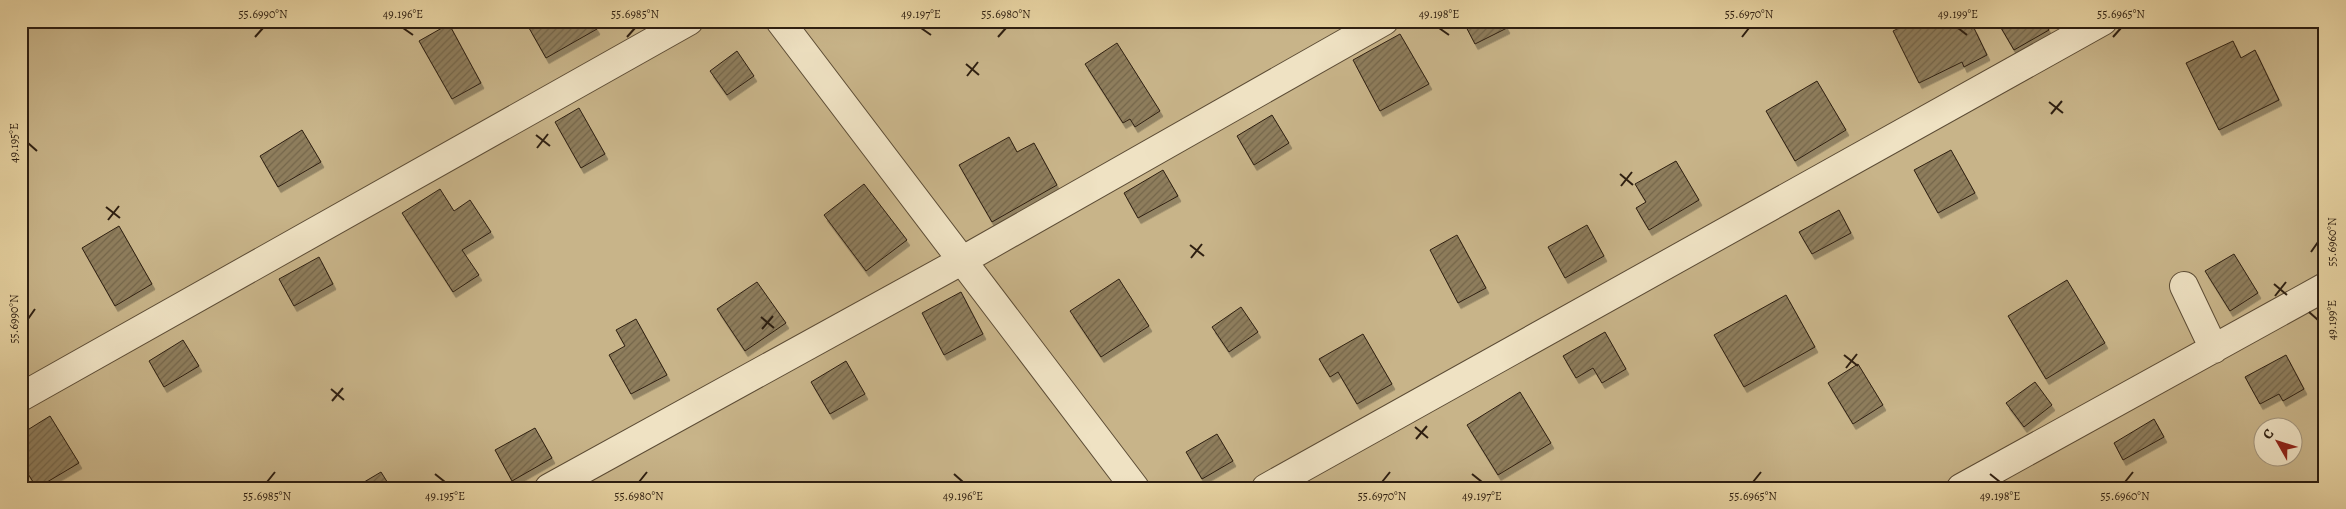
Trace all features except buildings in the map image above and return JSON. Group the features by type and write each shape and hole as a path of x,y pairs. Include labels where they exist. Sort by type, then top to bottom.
{"lane":[{"path":"21,397 689,21"},
{"path":"780,21 1135,488"},
{"path":"549,488 962,260 1384,21"},
{"path":"1266,488 2103,21"},
{"path":"2184,286 2214,349"},
{"path":"1961,488 2325,287"}],"shaded area":[{"path":"21,21 2325,21 2325,488 21,488"}]}
